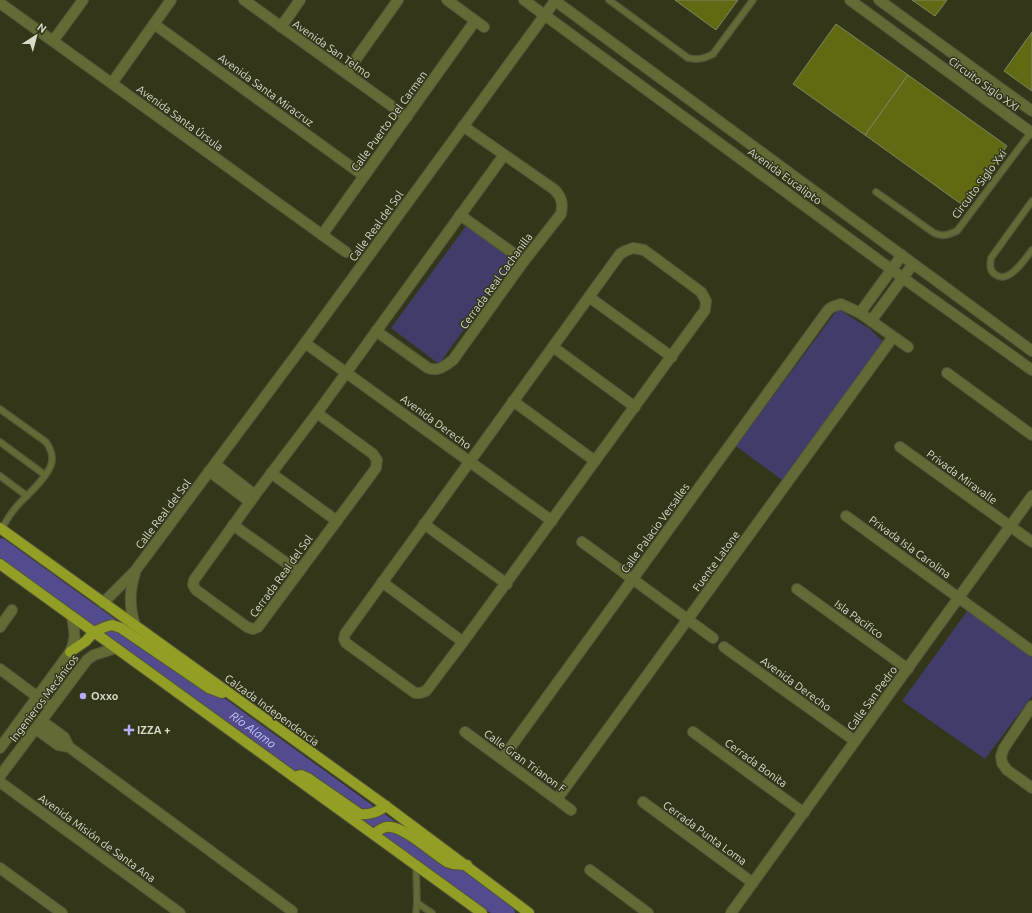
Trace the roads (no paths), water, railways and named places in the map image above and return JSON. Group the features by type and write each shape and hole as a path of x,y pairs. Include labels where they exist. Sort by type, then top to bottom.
{"main road":[{"name":"Calzada Independencia","path":"1,528 467,865 529,913"},
{"path":"0,564 482,913"},
{"path":"70,652 86,641 94,632 112,625 121,628 209,688 219,693 230,694"},
{"path":"294,777 301,775 308,778 360,814 367,815 374,813 386,806"},
{"path":"374,834 383,828 391,827 400,831 447,862 467,865"}],"street":[{"path":"53,41 83,0"},
{"path":"112,83 171,0"},
{"name":"Avenida San Telmo","path":"244,0 407,116"},
{"path":"282,27 300,0"},
{"path":"346,74 398,0"},
{"path":"447,0 484,27"},
{"name":"Avenida Eucalipto","path":"524,0 903,278 1032,370"},
{"name":"Avenida Eucalipto","path":"554,0 1032,351"},
{"name":"Calle Real del Sol","path":"103,603 135,571 305,343 554,0"},
{"name":"Circuito Siglo XXI","path":"850,0 1032,132"},
{"name":"Circuito Siglo XXI","path":"879,0 1032,111"},
{"name":"Avenida Santa Úrsula","path":"0,3 346,252"},
{"name":"Calle Puerto Del Carmen","path":"322,235 475,21"},
{"name":"Avenida Santa Miracruz","path":"154,24 364,176"},
{"path":"923,54 934,39"},
{"name":"Cerrada Real Cachanilla","path":"376,331 428,368 438,370 445,366 453,360 524,261 561,214 563,204 560,196 555,190 463,126"},
{"path":"347,373 504,154"},
{"path":"460,215 524,261"},
{"path":"633,248 644,250 701,292 706,302 705,310 672,357 507,584 426,691 415,693 346,643 344,638 345,634 553,347 620,254 633,248"},
{"path":"902,255 860,314 908,347"},
{"path":"871,321 913,264"},
{"path":"589,297 672,357"},
{"name":"Calle Palacio Versalles","path":"502,759 828,310 832,306 841,304 860,314"},
{"name":"Fuente Latone","path":"557,799 893,337"},
{"name":"Avenida Derecho","path":"305,343 552,521"},
{"path":"553,347 635,407"},
{"name":"Cerrada Real del Sol","path":"317,413 373,454 377,460 376,468 258,627 253,629 247,627 196,590 193,585 194,580 252,498 347,373"},
{"path":"947,373 1032,435"},
{"path":"514,401 595,462"},
{"name":"Privada Miravalle","path":"900,447 1032,542"},
{"path":"212,468 252,498"},
{"path":"271,473 337,521"},
{"name":"Calle San Pedro","path":"731,913 1032,496"},
{"name":"Privada Isla Carolina","path":"846,516 1032,651"},
{"path":"424,524 507,584"},
{"path":"233,525 298,572"},
{"path":"582,542 713,638"},
{"name":"Calle Real del Sol","path":"135,571 131,584 130,598 131,612 135,625"},
{"path":"382,582 463,642"},
{"name":"Isla Pacifico","path":"797,589 908,669"},
{"path":"0,627 12,610"},
{"name":"Ingenieros Mecánicos","path":"0,748 70,652 74,644 75,636 72,616"},
{"name":"Avenida Derecho","path":"724,647 855,741"},
{"name":"Ingenieros Mecánicos","path":"0,776 87,660 94,655 116,648"},
{"path":"0,669 51,707"},
{"path":"1032,706 1004,748 1001,756 1002,763 1007,770 1032,788"},
{"path":"39,725 58,745 69,747 292,911"},
{"name":"Calle Gran Trianon F","path":"464,732 571,810"},
{"name":"Cerrada Bonita","path":"693,732 804,813"},
{"name":"Avenida Misión de Santa Ana","path":"0,782 180,913"},
{"name":"Cerrada Punta Loma","path":"643,802 753,883"},
{"path":"0,868 62,913"},
{"path":"590,870 648,913"}],"lane":[{"path":"609,0 688,58 697,60 712,54 752,0"},
{"name":"Circuito Siglo Xxi","path":"876,192 934,233 940,236 947,236 957,231 1032,132"},
{"path":"1032,201 991,258 990,266 992,272 998,277 1009,276 1032,250"},
{"path":"0,409 46,442 53,456 51,466 45,475 9,515 1,528"},
{"path":"0,442 45,475"},
{"path":"0,476 27,496"},
{"path":"416,865 416,913"},
{"path":"417,903 432,913"}],"waterway":[{"name":"Río Alamo","path":"0,547 506,913"}],"place":[{"name":"Oxxo","path":"83,696"},
{"name":"IZZA +","path":"129,730"}]}
